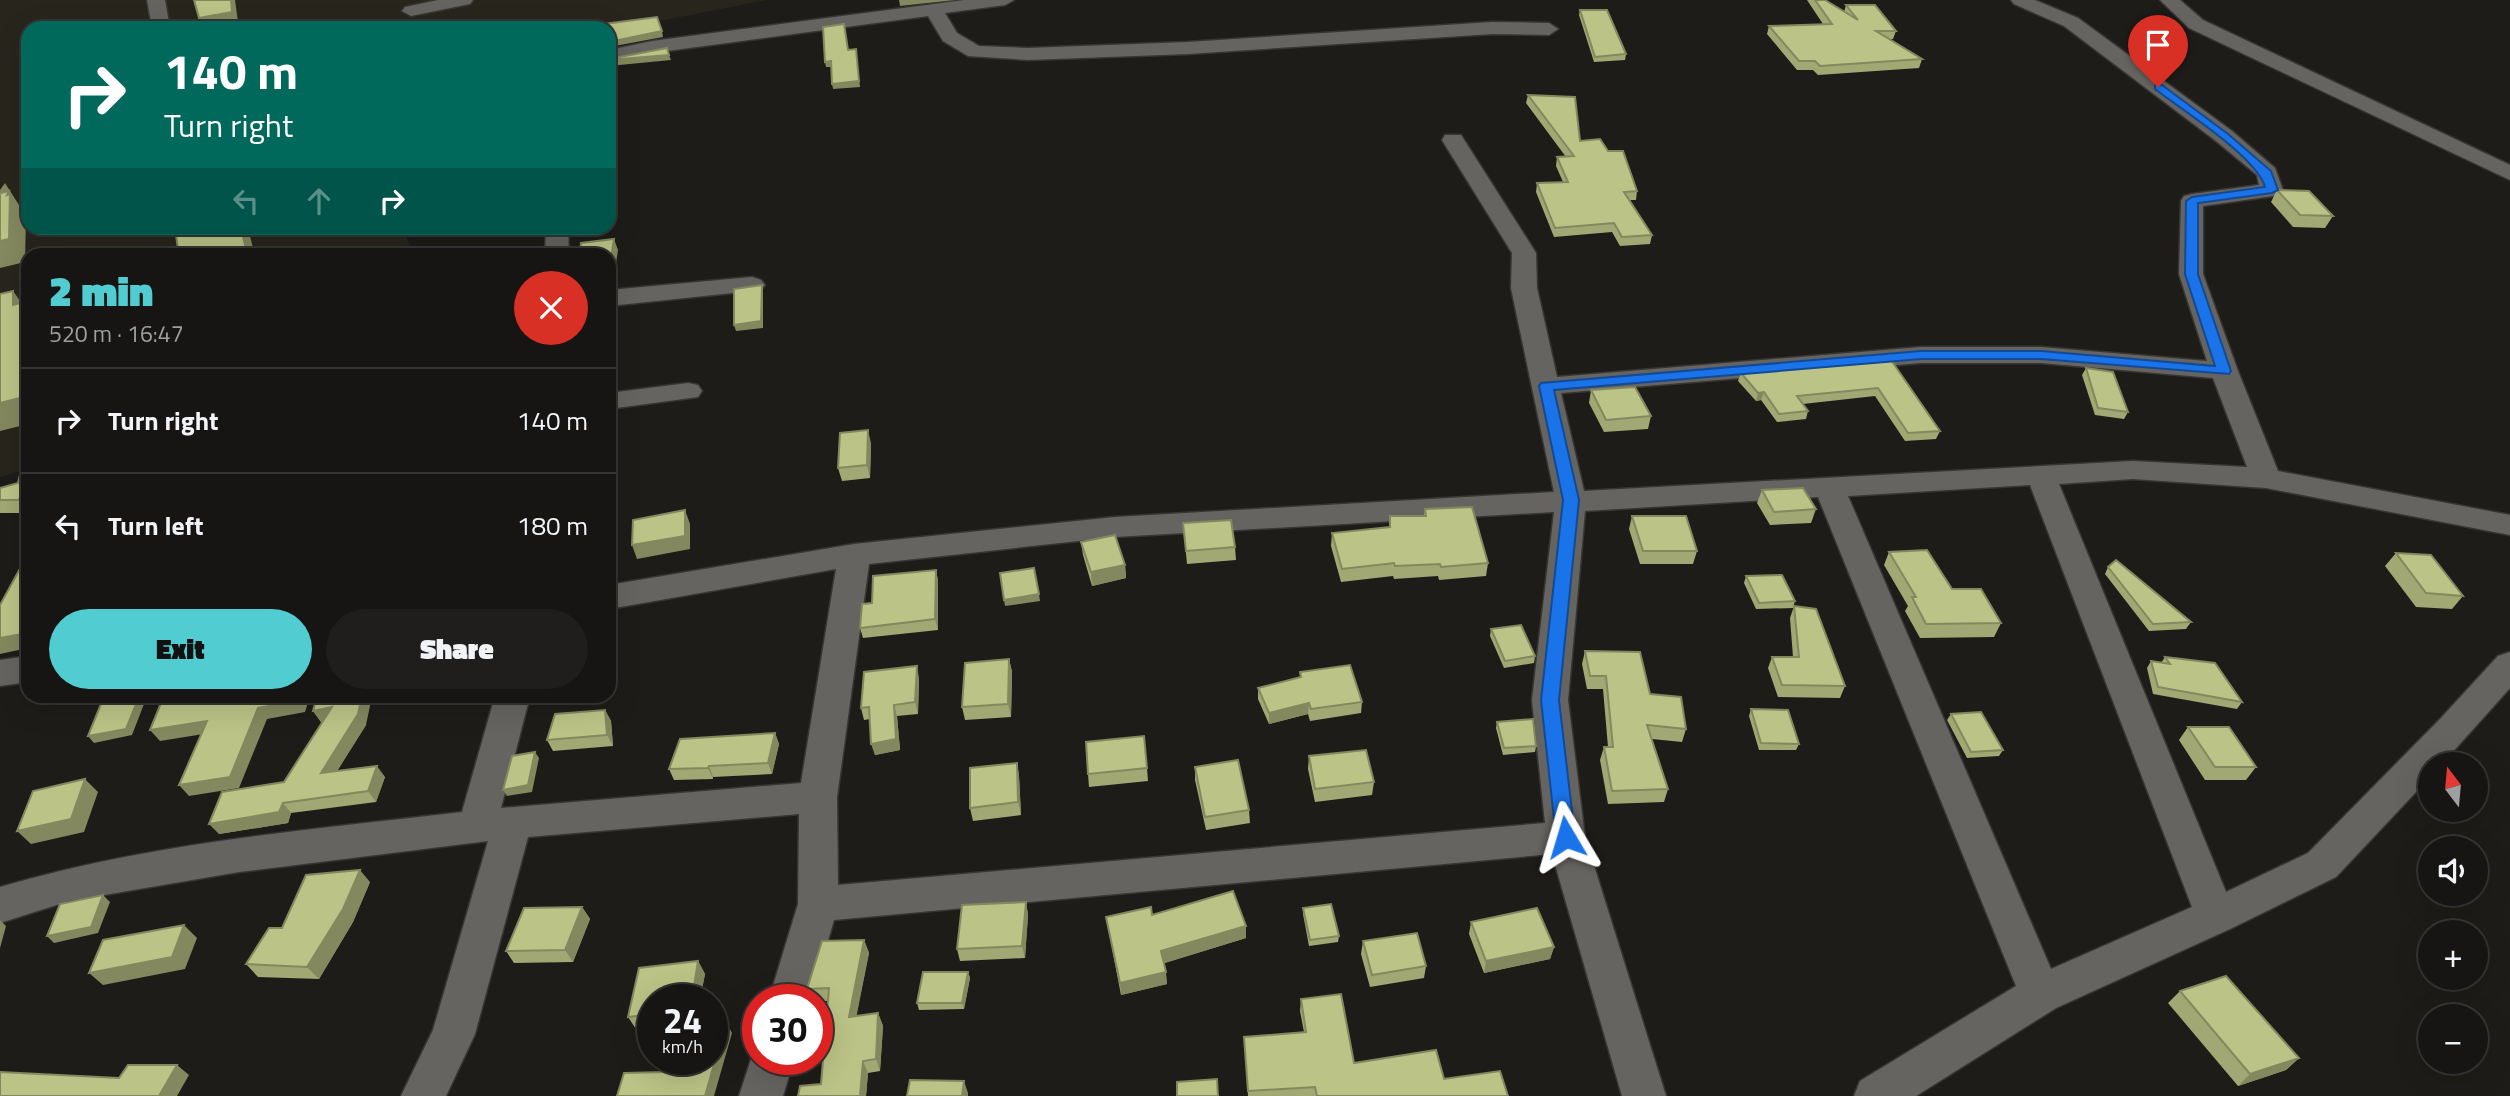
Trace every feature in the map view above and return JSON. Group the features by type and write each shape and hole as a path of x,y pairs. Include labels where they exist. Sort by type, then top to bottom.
{"street":[{"path":"156,0 160,21"},
{"path":"411,11 459,0"},
{"path":"616,55 652,47 1004,0"},
{"path":"2020,0 2071,22 2224,136 2267,173 2272,190 2192,201 2191,274 2224,371 2266,478"},
{"path":"2169,0 2196,24 2510,173"},
{"path":"933,9 950,37 975,52 1028,54 1188,48 1492,28 1549,29"},
{"path":"1453,140 1524,253 1524,288 1571,500 1550,700 1566,837 1644,1096"},
{"path":"616,297 752,285"},
{"path":"1546,386 1921,355 2041,355 2224,371"},
{"path":"616,400 688,391"},
{"path":"616,596 854,555 1115,527 2133,470 2266,478 2510,524"},
{"path":"2040,474 2216,916"},
{"path":"1828,485 2041,994"},
{"path":"794,984 818,904 818,797 854,555"},
{"path":"1875,1096 2041,994 2216,916 2322,864 2454,728 2510,665"},
{"path":"0,673 21,670"},
{"path":"423,1096 453,1034 495,825 512,703"},
{"path":"0,905 69,884 239,855 495,825 818,797"},
{"path":"818,904 1566,837"},
{"path":"761,1096 767,1075"}],"shaded area":[{"path":"0,0 767,0 616,30 616,21 21,21 21,235 406,235 410,248 21,248 21,471 0,477"}],"building":[{"path":"194,0 231,0 232,12 199,18"},
{"path":"1815,0 1825,0 1858,20 1846,5 1875,5 1896,31 1876,31 1922,59 1820,66 1815,61 1799,61 1769,26 1832,24"},
{"path":"1580,10 1607,10 1626,54 1595,57"},
{"path":"657,17 662,31 616,41 616,22"},
{"path":"844,24 848,50 856,49 859,81 832,84 831,61 825,62 823,27"},
{"path":"667,48 669,55 616,59"},
{"path":"1528,95 1575,97 1580,141 1600,139 1608,151 1623,151 1637,191 1624,192 1652,235 1622,237 1614,223 1555,228 1537,183 1568,182 1557,157 1574,156"},
{"path":"2277,190 2309,191 2333,216 2300,215"},
{"path":"9,191 9,239 0,241 0,193"},
{"path":"176,235 243,235 246,248 178,248"},
{"path":"614,239 613,248 580,248 581,243"},
{"path":"762,285 761,321 734,325 734,289"},
{"path":"13,291 13,305 21,303 21,398 0,403 0,294"},
{"path":"1891,360 1940,431 1908,433 1878,388 1797,396 1808,411 1779,414 1764,392 1758,393 1741,373"},
{"path":"2086,368 2113,372 2128,412 2098,408"},
{"path":"1635,387 1651,416 1606,420 1591,390"},
{"path":"868,430 867,465 838,468 840,433"},
{"path":"21,475 21,497 18,500 0,500 0,488 18,483"},
{"path":"1803,488 1816,509 1774,512 1762,490"},
{"path":"1472,507 1488,563 1441,567 1440,564 1395,566 1394,563 1342,569 1332,533 1390,527 1390,516 1426,516 1425,509"},
{"path":"685,510 685,536 632,545 633,520"},
{"path":"1632,516 1686,516 1697,551 1643,551"},
{"path":"1231,520 1235,547 1186,551 1183,523"},
{"path":"1115,535 1125,565 1091,572 1081,542"},
{"path":"1927,550 1952,589 1981,589 2001,623 1926,624 1912,597 1916,597 1889,552"},
{"path":"2396,553 2431,555 2463,596 2426,593"},
{"path":"2116,560 2191,622 2153,624 2108,567"},
{"path":"21,567 21,634 0,638 0,605"},
{"path":"1034,568 1039,594 1004,600 1000,573"},
{"path":"936,570 935,619 860,628 862,604 872,603 873,576"},
{"path":"1782,575 1795,601 1759,603 1746,576"},
{"path":"1794,606 1816,609 1845,686 1782,685 1772,657 1799,657"},
{"path":"1521,625 1535,656 1505,661 1491,629"},
{"path":"1585,651 1640,652 1650,694 1681,697 1686,729 1647,725 1668,789 1612,791 1604,747 1613,747 1606,676 1590,676"},
{"path":"2165,657 2215,663 2242,702 2158,687 2151,661 2170,664"},
{"path":"1009,659 1008,704 962,707 965,663"},
{"path":"1350,665 1362,702 1311,709 1309,703 1269,713 1258,688 1301,677 1300,672"},
{"path":"917,666 915,702 894,705 896,739 871,744 869,707 861,708 864,672"},
{"path":"137,703 126,729 88,736 101,704"},
{"path":"161,703 286,703 258,708 230,777 179,785 207,721 150,730"},
{"path":"315,703 360,703 358,714 321,773 377,766 368,791 283,803 279,812 209,824 222,792 284,782 332,707 313,711"},
{"path":"1751,709 1788,710 1799,744 1761,743"},
{"path":"605,710 607,735 547,740 555,714"},
{"path":"1981,712 2003,750 1971,752 1951,714"},
{"path":"1533,719 1536,746 1504,748 1497,722"},
{"path":"2188,727 2229,727 2256,767 2215,767"},
{"path":"775,733 768,763 669,769 680,739"},
{"path":"1144,736 1147,768 1088,774 1086,742"},
{"path":"1366,750 1374,782 1315,789 1309,756"},
{"path":"535,752 528,785 503,790 512,756"},
{"path":"1238,760 1249,810 1205,817 1195,767"},
{"path":"1017,763 1018,802 970,808 970,768"},
{"path":"85,779 71,819 17,831 33,791"},
{"path":"360,870 343,909 307,967 246,964 269,928 282,928 306,875"},
{"path":"1233,891 1246,926 1161,951 1166,972 1120,983 1106,917 1151,907 1152,915"},
{"path":"103,895 91,927 47,936 60,904"},
{"path":"1026,902 1022,946 957,949 962,905"},
{"path":"1331,904 1339,936 1310,940 1303,908"},
{"path":"582,907 565,950 506,951 524,908"},
{"path":"1537,908 1554,947 1486,961 1471,922"},
{"path":"184,925 172,957 89,973 103,940"},
{"path":"1417,933 1426,966 1372,975 1363,941"},
{"path":"864,940 849,1017 878,1013 876,1059 863,1061 860,1096 798,1096 800,1086 821,1084 822,1075 833,1075 833,984 809,984 822,941"},
{"path":"698,961 694,984 637,984 637,1016 628,1017 639,968"},
{"path":"923,972 968,972 962,1003 917,1003"},
{"path":"2226,976 2299,1058 2250,1074 2180,991"},
{"path":"1341,994 1354,1063 1436,1050 1444,1079 1500,1071 1508,1096 1317,1096 1315,1087 1248,1091 1244,1037 1306,1032 1301,999"},
{"path":"128,1065 177,1065 159,1096 0,1096 0,1072 119,1078"},
{"path":"624,1073 711,1075 705,1096 617,1096"},
{"path":"1217,1079 1218,1096 1177,1096 1177,1082"},
{"path":"910,1080 964,1081 962,1096 907,1096"}],"route":[{"path":"1566,837 1550,700 1571,500 1546,386 1921,355 2041,355 2224,371 2191,274 2192,201 2272,190 2267,173 2224,136 2158,87"}]}
